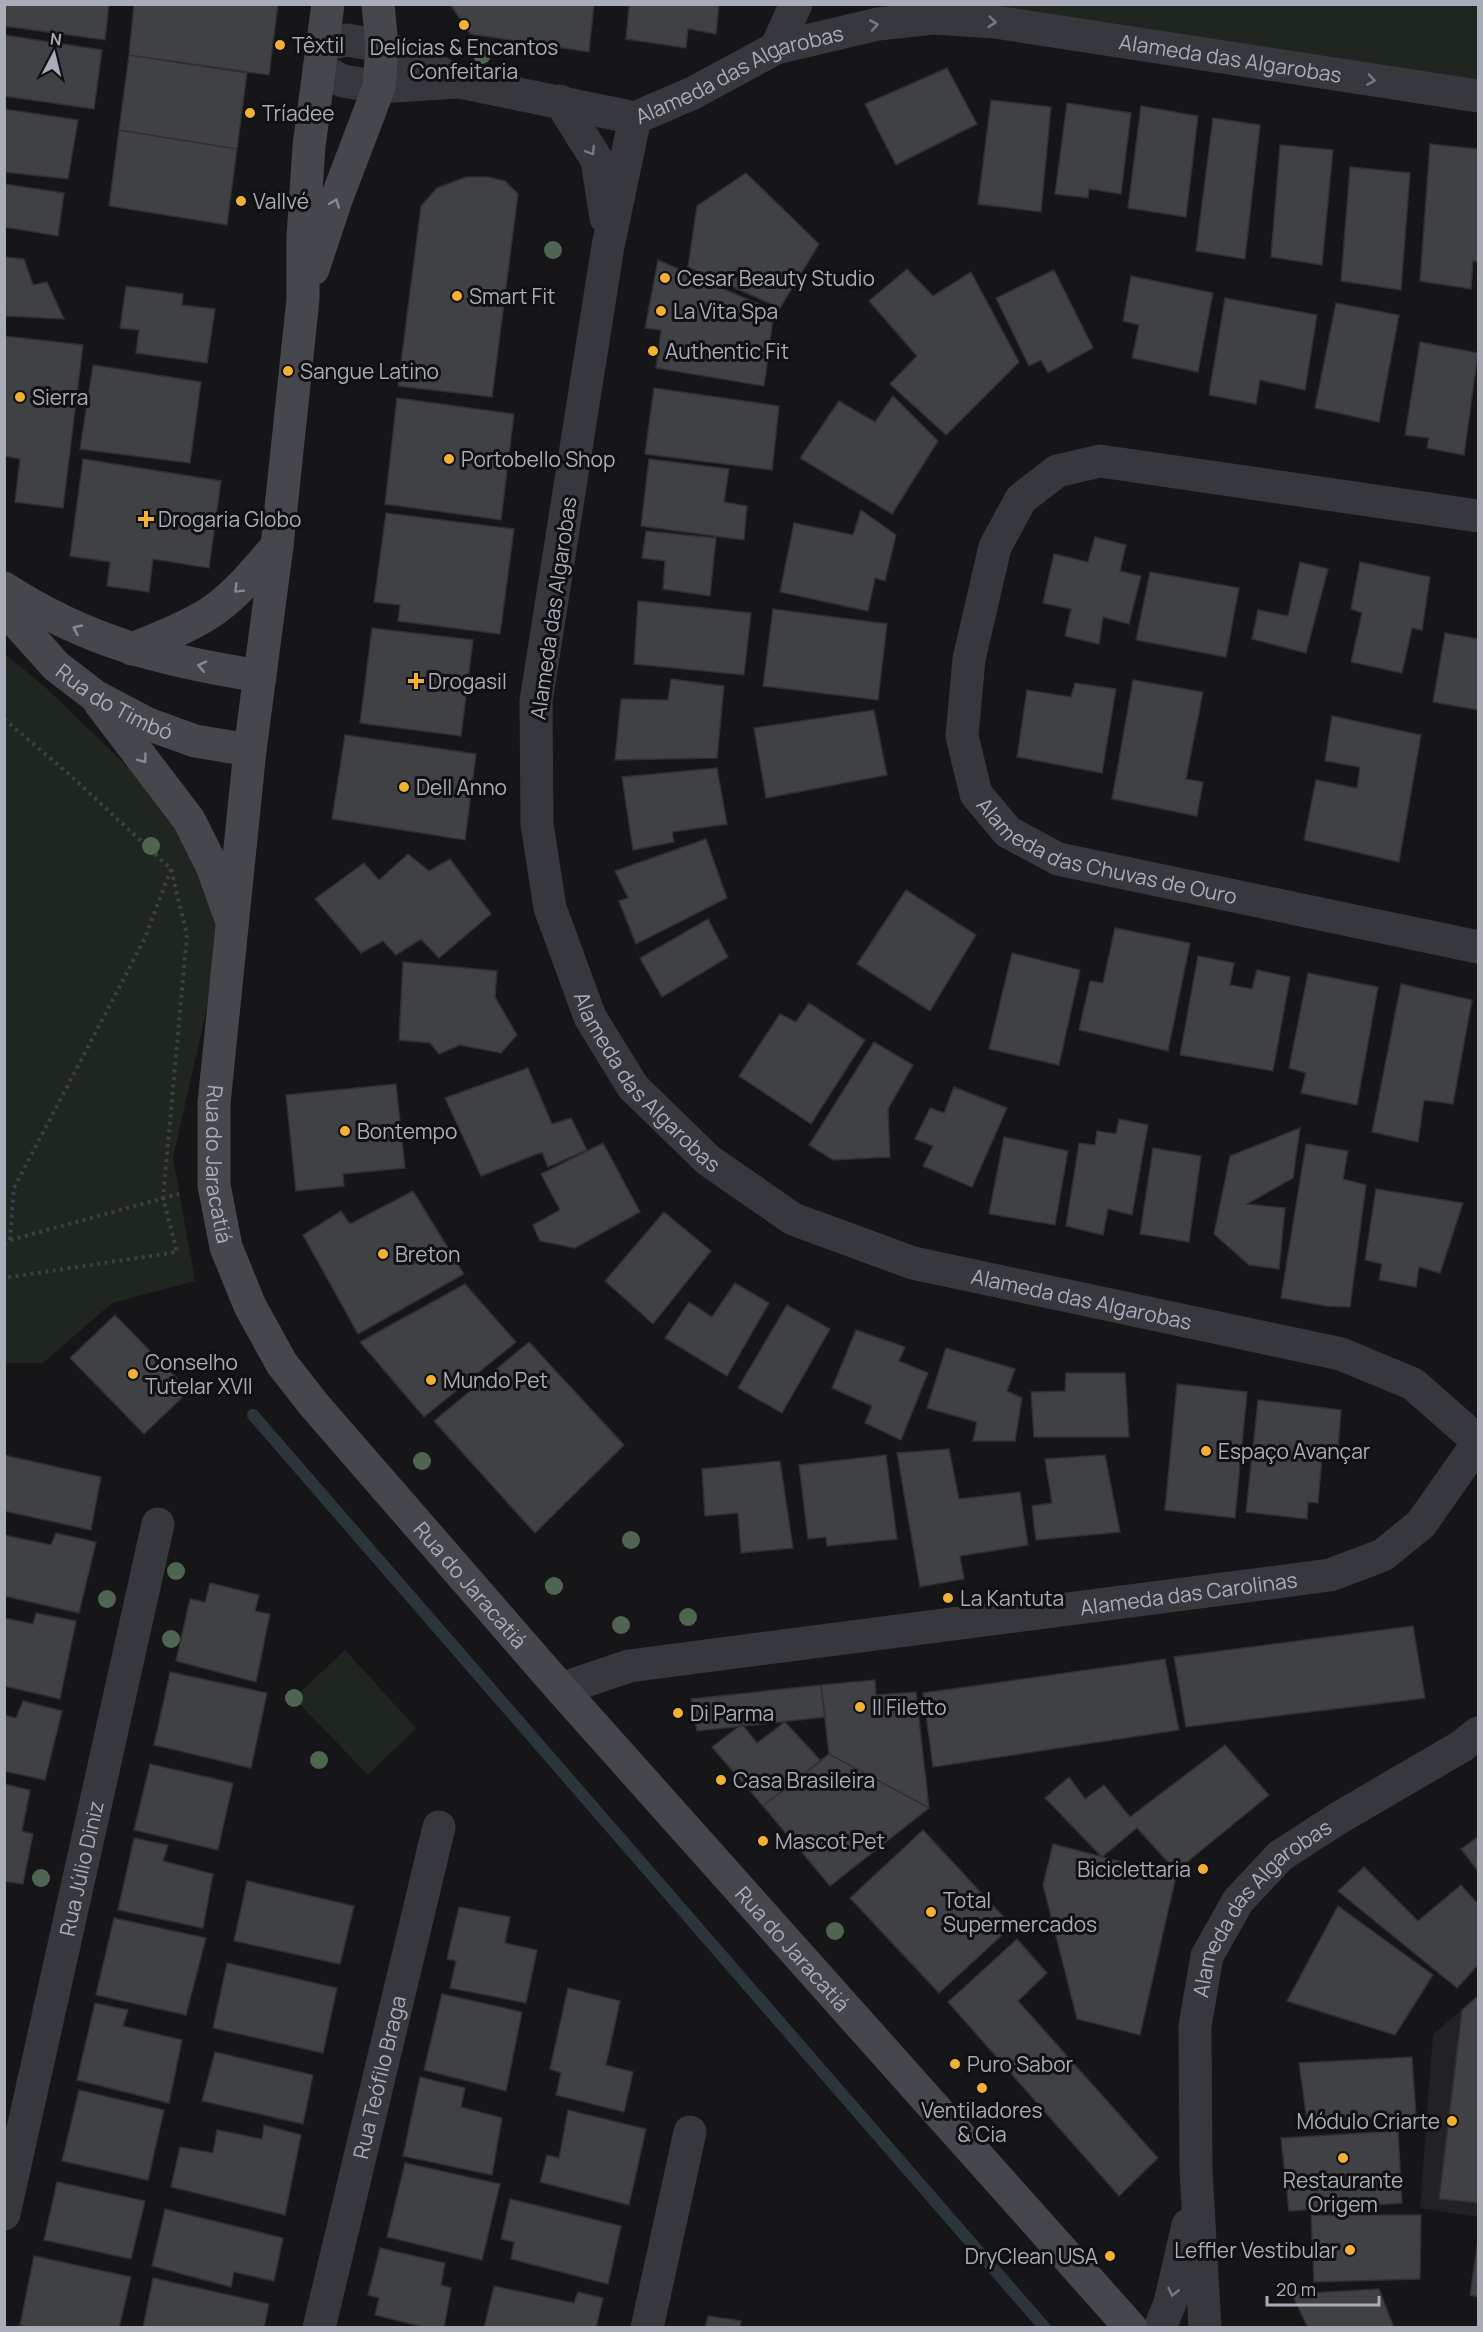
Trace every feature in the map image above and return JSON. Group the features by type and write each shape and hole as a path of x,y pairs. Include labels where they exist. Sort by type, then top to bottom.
{"main road":[{"path":"303,299 303,237 309,146 328,4"},
{"path":"303,299 329,220 379,87 382,46 378,4"},
{"name":"Rua do Jaracatiá","path":"303,299 277,546 250,750 234,927 214,1103 214,1185 226,1247 250,1306 282,1364 315,1406 561,1689 1131,2328"},
{"path":"132,649 208,614 236,592 277,546"},
{"name":"Rua do Timbó","path":"4,588 32,606 79,630 132,649 208,668 260,676"},
{"name":"Rua do Timbó","path":"4,608 56,666 95,696 148,724 195,741 250,750"},
{"path":"95,696 189,820 212,866 234,927"}],"street":[{"path":"776,48 796,4"},
{"name":"Alameda das Algarobas","path":"1479,96 929,11 776,48 693,93 635,118 608,246 536,701 537,824 550,908 590,1017 633,1087 708,1160 793,1219 913,1263 1341,1354 1413,1384 1479,1442"},
{"path":"460,82 379,87 343,81 320,57 347,40 382,46 460,82 635,118"},
{"path":"560,101 597,160 605,201 608,246"},
{"name":"Alameda das Chuvas de Ouro","path":"1479,516 1100,461 1057,471 1021,499 995,547 969,658 962,736 976,795 1008,832 1058,859 1479,947"},
{"name":"Alameda das Carolinas","path":"561,1689 629,1666 1330,1575 1383,1555 1421,1524 1479,1442"},
{"name":"Rua Júlio Diniz","path":"4,2214 158,1524"},
{"path":"584,1714 607,1695 629,1666"},
{"name":"Alameda das Algarobas","path":"1205,2328 1196,2172 1196,2026 1206,1956 1238,1901 1280,1856 1337,1819 1462,1746 1479,1733"},
{"name":"Rua Teófilo Braga","path":"319,2328 439,1827"},
{"path":"646,2328 690,2132"},
{"name":"Alameda das Algarobas","path":"1160,2328 1170,2303 1187,2231 1196,2172"}],"path":[{"path":"4,719 70,775 171,868 187,934 163,1198 177,1252 4,1278"},
{"path":"10,1240 14,1188 145,938 189,820"},
{"path":"4,1244 10,1240 214,1185"}],"shaded area":[{"path":"970,5 1478,5 1478,83"},
{"path":"4,653 44,686 166,804 219,905 218,959 173,1158 195,1281 112,1303 43,1363 6,1363 5,1359"},
{"path":"345,1650 416,1728 368,1775 294,1698"},
{"name":"Módulo Criarte","path":"1478,1996 1478,2217 1420,2208 1433,2034"}],"building":[{"path":"4,4 109,4 105,40 4,26"},
{"path":"134,4 278,4 269,75 129,55"},
{"path":"450,4 594,4 589,52 470,34"},
{"path":"617,4 719,4 716,34 688,29 686,48 626,39 629,6"},
{"path":"4,35 102,50 94,109 4,96"},
{"path":"129,55 247,73 237,149 119,130"},
{"path":"947,68 977,124 896,165 865,104"},
{"path":"991,100 1051,107 1041,212 978,204"},
{"path":"1067,103 1131,113 1121,194 1089,189 1088,198 1055,194"},
{"path":"1141,106 1198,116 1186,217 1128,208"},
{"path":"4,109 78,120 68,179 4,172"},
{"path":"1213,118 1260,125 1245,259 1196,251"},
{"path":"119,130 237,149 227,225 109,206"},
{"path":"1430,144 1478,149 1478,262 1473,261 1471,289 1420,281"},
{"path":"1280,145 1333,150 1322,265 1271,257"},
{"path":"1350,167 1410,173 1401,290 1341,281"},
{"path":"746,173 819,244 780,308 688,267 697,206"},
{"name":"Smart Fit","path":"466,177 488,177 505,181 518,194 492,397 398,386 421,206 437,188"},
{"path":"4,184 64,193 58,236 4,227"},
{"path":"4,257 24,259 33,285 47,282 64,319 6,316"},
{"path":"658,260 774,311 764,386 656,368 661,330 645,328"},
{"path":"907,269 933,296 971,272 1019,362 946,435 890,384 917,356 869,301"},
{"path":"1054,270 1093,348 1048,373 1041,360 1029,366 996,298"},
{"path":"1131,276 1213,293 1198,372 1132,358 1139,325 1123,321"},
{"path":"126,286 183,294 182,305 215,309 207,363 136,353 139,330 120,328"},
{"path":"1225,298 1317,315 1305,390 1260,380 1256,404 1209,395"},
{"path":"1336,303 1399,315 1379,422 1315,408"},
{"path":"4,336 83,345 63,508 15,502 20,459 4,456"},
{"path":"1420,342 1478,353 1464,455 1427,448 1429,438 1405,435"},
{"path":"93,365 201,382 190,463 80,449"},
{"path":"654,388 779,406 772,470 645,454"},
{"path":"893,396 938,441 892,514 800,458 839,401 875,422"},
{"name":"Portobello Shop","path":"397,398 514,414 501,520 385,504"},
{"name":"Drogaria Globo","path":"83,459 221,481 209,568 153,559 149,592 107,586 110,562 70,556"},
{"path":"649,459 729,469 724,502 747,506 744,540 641,526"},
{"path":"861,510 896,535 885,581 875,578 868,611 780,592 794,523 853,535"},
{"path":"386,513 514,529 500,634 398,621 400,605 374,602"},
{"path":"646,531 716,538 710,596 663,589 665,561 642,558"},
{"path":"1095,537 1126,545 1120,571 1141,576 1129,624 1103,617 1099,644 1065,636 1071,609 1043,603 1054,554 1088,562"},
{"path":"1300,562 1328,569 1306,653 1252,639 1258,610 1288,616"},
{"path":"1360,562 1430,577 1422,630 1412,628 1402,673 1351,662 1362,613 1351,609"},
{"path":"1150,572 1239,588 1226,657 1136,640"},
{"path":"638,601 751,613 744,675 634,664"},
{"path":"773,609 887,624 878,700 763,686"},
{"name":"Drogasil","path":"372,628 473,640 461,736 360,723"},
{"path":"1445,633 1478,639 1478,710 1433,702"},
{"path":"671,679 724,686 717,758 615,760 621,699 668,700"},
{"path":"1133,680 1203,692 1186,779 1203,782 1197,816 1112,799"},
{"path":"1075,683 1116,689 1102,773 1017,757 1027,690 1071,697"},
{"path":"874,710 887,775 766,798 754,728"},
{"path":"1332,716 1421,735 1399,862 1304,840 1316,780 1357,788 1360,767 1325,761"},
{"name":"Dell Anno","path":"345,735 476,754 465,840 332,819"},
{"path":"717,768 727,824 672,832 674,842 633,850 622,777"},
{"path":"706,839 727,898 636,944 619,901 628,898 615,871"},
{"path":"408,854 429,871 450,859 491,914 439,958 421,939 396,955 383,941 361,953 315,899 364,863 379,880"},
{"path":"906,890 976,935 930,1011 857,964"},
{"path":"708,919 728,957 662,997 640,958"},
{"path":"1115,928 1190,943 1168,1051 1079,1030 1090,981 1103,983"},
{"path":"1012,953 1080,970 1059,1065 989,1049"},
{"path":"1198,956 1234,963 1230,985 1252,989 1257,970 1290,977 1273,1071 1180,1055"},
{"path":"403,962 497,971 495,997 517,1035 501,1053 460,1045 439,1054 430,1043 399,1040"},
{"path":"1308,973 1378,987 1357,1105 1301,1093 1306,1073 1289,1068"},
{"path":"1401,984 1472,1000 1453,1104 1424,1100 1418,1142 1372,1132"},
{"path":"809,1003 865,1040 811,1124 739,1076 780,1014 796,1022"},
{"path":"874,1042 913,1065 888,1109 890,1157 833,1160 809,1145"},
{"path":"528,1068 552,1124 571,1118 587,1150 548,1167 542,1152 481,1176 445,1098"},
{"name":"Bontempo","path":"396,1084 405,1168 343,1174 344,1186 296,1191 286,1095"},
{"path":"954,1087 1007,1108 972,1187 923,1166 933,1146 915,1139 930,1108 944,1113"},
{"path":"1119,1119 1148,1125 1132,1215 1108,1209 1103,1235 1066,1226 1079,1143 1095,1145 1097,1131 1116,1134"},
{"path":"1300,1128 1293,1178 1247,1204 1285,1208 1279,1269 1249,1265 1214,1234 1230,1156"},
{"path":"1004,1137 1068,1151 1055,1225 989,1214"},
{"path":"603,1143 640,1212 575,1248 540,1241 533,1225 560,1210 541,1174"},
{"path":"1306,1144 1348,1151 1343,1179 1366,1185 1350,1307 1326,1306 1281,1298"},
{"path":"1153,1148 1201,1156 1189,1242 1140,1234"},
{"path":"1376,1189 1463,1203 1440,1273 1419,1267 1416,1287 1379,1280 1382,1264 1365,1260"},
{"name":"Breton","path":"413,1191 464,1274 358,1334 303,1235 341,1211 350,1224"},
{"path":"664,1212 711,1251 653,1324 605,1281"},
{"path":"735,1283 769,1303 727,1376 665,1338 689,1302 712,1317"},
{"name":"Mundo Pet","path":"465,1284 516,1342 424,1417 360,1342"},
{"path":"787,1305 830,1329 782,1413 738,1388"},
{"path":"115,1315 189,1391 144,1434 70,1358"},
{"path":"856,1330 905,1347 899,1361 928,1373 901,1440 865,1423 872,1406 832,1388"},
{"path":"529,1342 624,1445 535,1533 434,1421"},
{"path":"946,1348 1015,1369 1007,1391 1022,1398 1015,1441 973,1441 977,1422 927,1408"},
{"path":"1066,1373 1125,1373 1129,1437 1034,1437 1031,1392 1065,1391"},
{"name":"Espaço Avançar","path":"1177,1384 1247,1392 1235,1518 1165,1510"},
{"path":"1258,1400 1341,1410 1338,1449 1323,1446 1318,1503 1308,1502 1307,1519 1246,1512"},
{"path":"949,1449 959,1499 1020,1492 1028,1545 960,1556 964,1579 920,1587 897,1453"},
{"path":"4,1455 101,1477 91,1530 4,1511"},
{"path":"886,1455 897,1539 827,1546 826,1537 808,1539 799,1465"},
{"path":"1105,1455 1120,1532 1036,1540 1032,1506 1052,1503 1045,1459"},
{"path":"780,1461 793,1548 741,1553 738,1513 705,1516 702,1469"},
{"path":"56,1533 96,1542 79,1613 4,1596 4,1535 51,1545"},
{"path":"210,1583 259,1595 255,1611 270,1614 256,1682 176,1661 190,1599 205,1602"},
{"path":"36,1613 76,1621 60,1699 4,1686 4,1618 33,1624"},
{"path":"1413,1626 1425,1698 1186,1727 1174,1657"},
{"path":"1165,1659 1179,1730 933,1767 923,1693"},
{"path":"170,1672 267,1693 251,1768 154,1745"},
{"path":"875,1680 876,1695 916,1692 929,1808 829,1754 821,1685"},
{"path":"821,1685 825,1717 697,1731 691,1699"},
{"path":"23,1701 62,1711 45,1780 4,1771 4,1715 16,1718"},
{"path":"785,1722 821,1761 763,1806 712,1747 742,1724 757,1743"},
{"path":"1225,1745 1269,1795 1176,1871 1137,1828 1102,1857 1045,1798 1069,1777 1085,1799 1104,1785 1130,1817"},
{"path":"829,1754 929,1808 830,1886 763,1806"},
{"path":"150,1764 233,1783 218,1850 134,1830"},
{"path":"4,1784 30,1790 22,1831 33,1834 23,1884 4,1881"},
{"name":"Total Supermercados","path":"923,1830 1012,1926 939,1993 850,1898"},
{"path":"1478,1837 1478,1871 1461,1849"},
{"path":"134,1838 168,1845 163,1861 213,1874 203,1928 118,1910"},
{"path":"1053,1844 1176,1876 1140,2035 1077,2019 1043,1885"},
{"path":"1364,1867 1418,1921 1461,1885 1478,1904 1478,1965 1457,1988 1338,1891"},
{"path":"247,1881 354,1906 340,1964 234,1941"},
{"path":"1338,1906 1433,1975 1395,2035 1287,2001"},
{"path":"459,1907 510,1917 505,1943 537,1950 526,2003 450,1988 456,1961 447,1959"},
{"path":"114,1918 206,1938 186,2015 96,1995"},
{"path":"1017,1939 1047,1973 1018,2001 1158,2158 1119,2196 948,2002"},
{"path":"227,1963 337,1988 323,2053 213,2028"},
{"path":"568,1988 620,2001 606,2065 633,2072 624,2112 556,2095 561,2073 550,2069"},
{"path":"442,1994 522,2012 506,2091 424,2070"},
{"path":"1478,1996 1478,2203 1439,2199 1462,2010"},
{"path":"95,2003 128,2010 123,2026 182,2040 169,2103 77,2080"},
{"path":"215,2052 313,2075 303,2124 202,2101"},
{"path":"1412,2057 1416,2116 1307,2121 1299,2063"},
{"path":"420,2077 465,2088 461,2107 502,2118 492,2175 403,2156"},
{"path":"79,2090 164,2110 148,2180 62,2161"},
{"path":"568,2110 646,2129 629,2205 540,2182 547,2155 559,2158"},
{"path":"264,2125 301,2135 285,2215 171,2187 180,2147 213,2153 217,2130 262,2139"},
{"path":"1398,2131 1402,2203 1289,2211 1281,2138"},
{"path":"405,2163 500,2184 482,2260 387,2237"},
{"path":"57,2182 145,2201 131,2259 44,2240"},
{"path":"510,2199 621,2226 608,2284 511,2259 514,2242 501,2239"},
{"path":"165,2209 283,2238 274,2281 234,2272 231,2287 152,2266"},
{"path":"1311,2215 1421,2215 1420,2279 1314,2282"},
{"path":"1478,2240 1478,2297 1470,2295"},
{"path":"380,2248 445,2263 441,2285 451,2288 444,2328 427,2328 375,2315 379,2298 368,2295"},
{"path":"34,2256 131,2277 119,2328 31,2328 20,2325"},
{"path":"153,2278 269,2304 264,2328 143,2328"},
{"path":"494,2286 574,2303 578,2292 603,2298 596,2328 484,2328"},
{"path":"1379,2289 1394,2328 1308,2328 1292,2294"},
{"path":"708,2316 741,2321 740,2328 705,2328"}],"waterway":[{"path":"253,1415 1045,2328"}],"place":[{"name":"Delícias & Encantos Confeitaria","path":"464,25"},
{"name":"Têxtil","path":"280,45"},
{"name":"Tríadee","path":"250,113"},
{"name":"Vallvé","path":"241,201"},
{"name":"Cesar Beauty Studio","path":"665,278"},
{"name":"Smart Fit","path":"457,296"},
{"name":"La Vita Spa","path":"661,311"},
{"name":"Authentic Fit","path":"653,351"},
{"name":"Sangue Latino","path":"288,371"},
{"name":"Sierra","path":"20,397"},
{"name":"Portobello Shop","path":"449,459"},
{"name":"Drogaria Globo","path":"146,519"},
{"name":"Drogasil","path":"416,681"},
{"name":"Dell Anno","path":"404,787"},
{"name":"Bontempo","path":"345,1131"},
{"name":"Breton","path":"383,1254"},
{"name":"Conselho Tutelar XVII","path":"133,1374"},
{"name":"Mundo Pet","path":"431,1380"},
{"name":"Espaço Avançar","path":"1206,1451"},
{"name":"La Kantuta","path":"948,1598"},
{"name":"Il Filetto","path":"860,1707"},
{"name":"Di Parma","path":"678,1713"},
{"name":"Casa Brasileira","path":"721,1780"},
{"name":"Mascot Pet","path":"763,1841"},
{"name":"Biciclettaria","path":"1203,1869"},
{"name":"Total Supermercados","path":"931,1912"},
{"name":"Puro Sabor","path":"955,2064"},
{"name":"Ventiladores & Cia","path":"982,2088"},
{"name":"Módulo Criarte","path":"1452,2121"},
{"name":"Restaurante Origem","path":"1343,2158"},
{"name":"Leffler Vestibular","path":"1350,2250"},
{"name":"DryClean USA","path":"1110,2256"}]}
